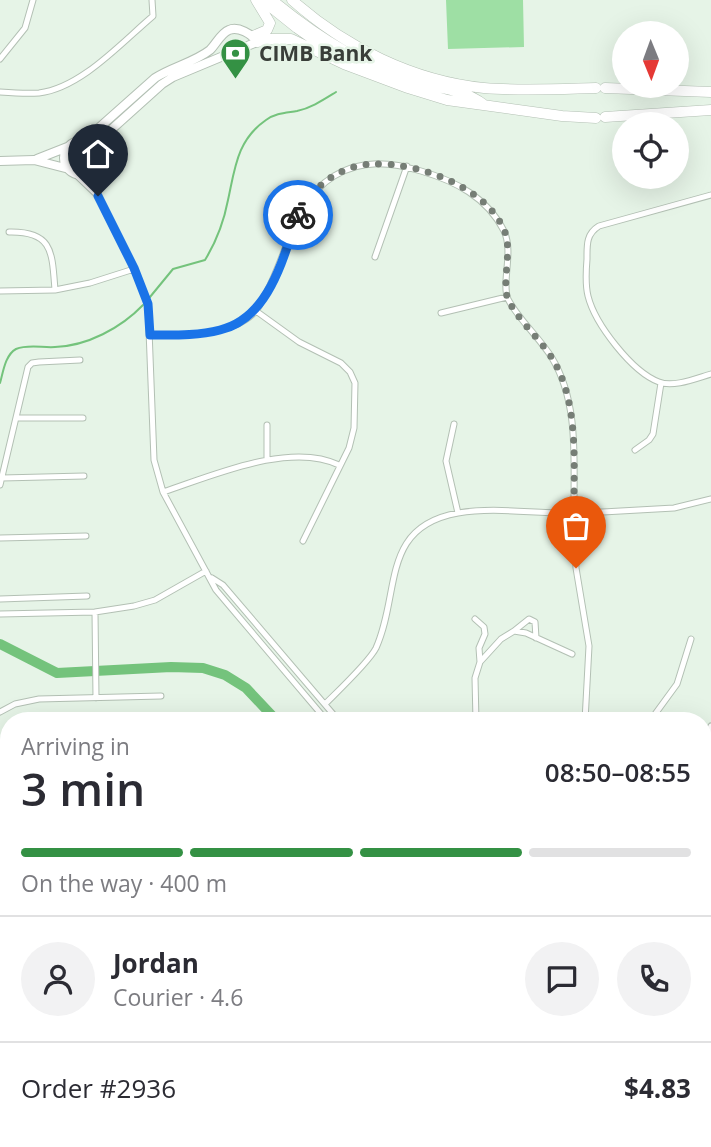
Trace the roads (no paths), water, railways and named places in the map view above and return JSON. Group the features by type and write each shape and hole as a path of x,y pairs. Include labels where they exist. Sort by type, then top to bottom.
{"highway":[{"path":"255,39 267,30 270,23 259,0"},
{"path":"259,0 318,43 370,73"},
{"path":"272,0 318,34 375,66 411,80 472,96 483,104"},
{"path":"292,0 321,24 350,42 412,72 450,82 484,88 711,92"},
{"path":"303,0 350,42"},
{"path":"255,39 291,39 344,64 408,88 470,105 483,104 562,116 601,118 711,110"}],"street":[{"path":"0,60 25,28 33,0"},
{"path":"0,92 40,93 62,87 82,76 153,16 152,0"},
{"path":"34,160 83,142 155,78 168,69 206,53 230,29 242,31 255,39 243,47 173,77 93,146"},
{"path":"242,31 243,47"},
{"path":"83,142 93,146 98,156 98,196"},
{"path":"69,146 65,158 72,172 98,196 134,268 148,304 154,460 163,492 206,571 223,585 332,712"},
{"path":"0,161 34,160 72,172 89,173 96,166"},
{"path":"150,335 188,335 222,330 256,311 276,275 300,212 324,182 342,171 360,164 385,163 407,166 451,181 469,190 497,220 505,234 508,252 507,297 561,375 570,411 574,503"},
{"path":"375,257 407,166"},
{"path":"711,195 599,226 589,235 586,277 593,311 607,333 644,374 661,383 684,382 711,374"},
{"path":"9,232 29,232 43,240 51,256 55,290"},
{"path":"0,291 55,290 90,283 134,268"},
{"path":"441,313 507,297"},
{"path":"256,311 299,342 341,363 350,372 355,383 354,428 349,447 303,541"},
{"path":"0,485 28,367 32,363 80,360"},
{"path":"635,450 653,434 661,383"},
{"path":"17,418 83,418"},
{"path":"454,424 446,461 458,513"},
{"path":"267,425 267,460"},
{"path":"163,492 267,460 315,458 340,465"},
{"path":"2,478 84,476"},
{"path":"585,513 674,508 711,499"},
{"path":"565,513 574,503"},
{"path":"565,513 569,520 574,522 582,519 585,513 583,507 574,503"},
{"path":"325,704 375,650 398,561 409,537 425,523 458,513 498,510 565,513"},
{"path":"574,522 576,568 589,646 585,712"},
{"path":"0,538 86,536"},
{"path":"0,614 95,612 134,606 155,600 206,571"},
{"path":"212,578 216,590 319,712"},
{"path":"0,599 87,596"},
{"path":"95,612 96,696"},
{"path":"475,619 484,627 485,634 479,648 480,662 475,678 475,712"},
{"path":"480,662 501,639 529,619 535,622 536,638"},
{"path":"514,631 526,633 572,654"},
{"path":"657,712 677,684 691,639"},
{"path":"0,712 15,704 39,699 161,696"}],"waterway":[{"path":"150,297 173,269 205,260 222,223 239,155 256,128 273,116 307,108 336,92"},
{"path":"0,383 7,360 16,349 67,346 91,339 114,328 143,305"},
{"path":"0,644 57,673 203,668 225,675 246,688 269,712"}],"place":[{"name":"CIMB Bank","path":"236,81"}]}
